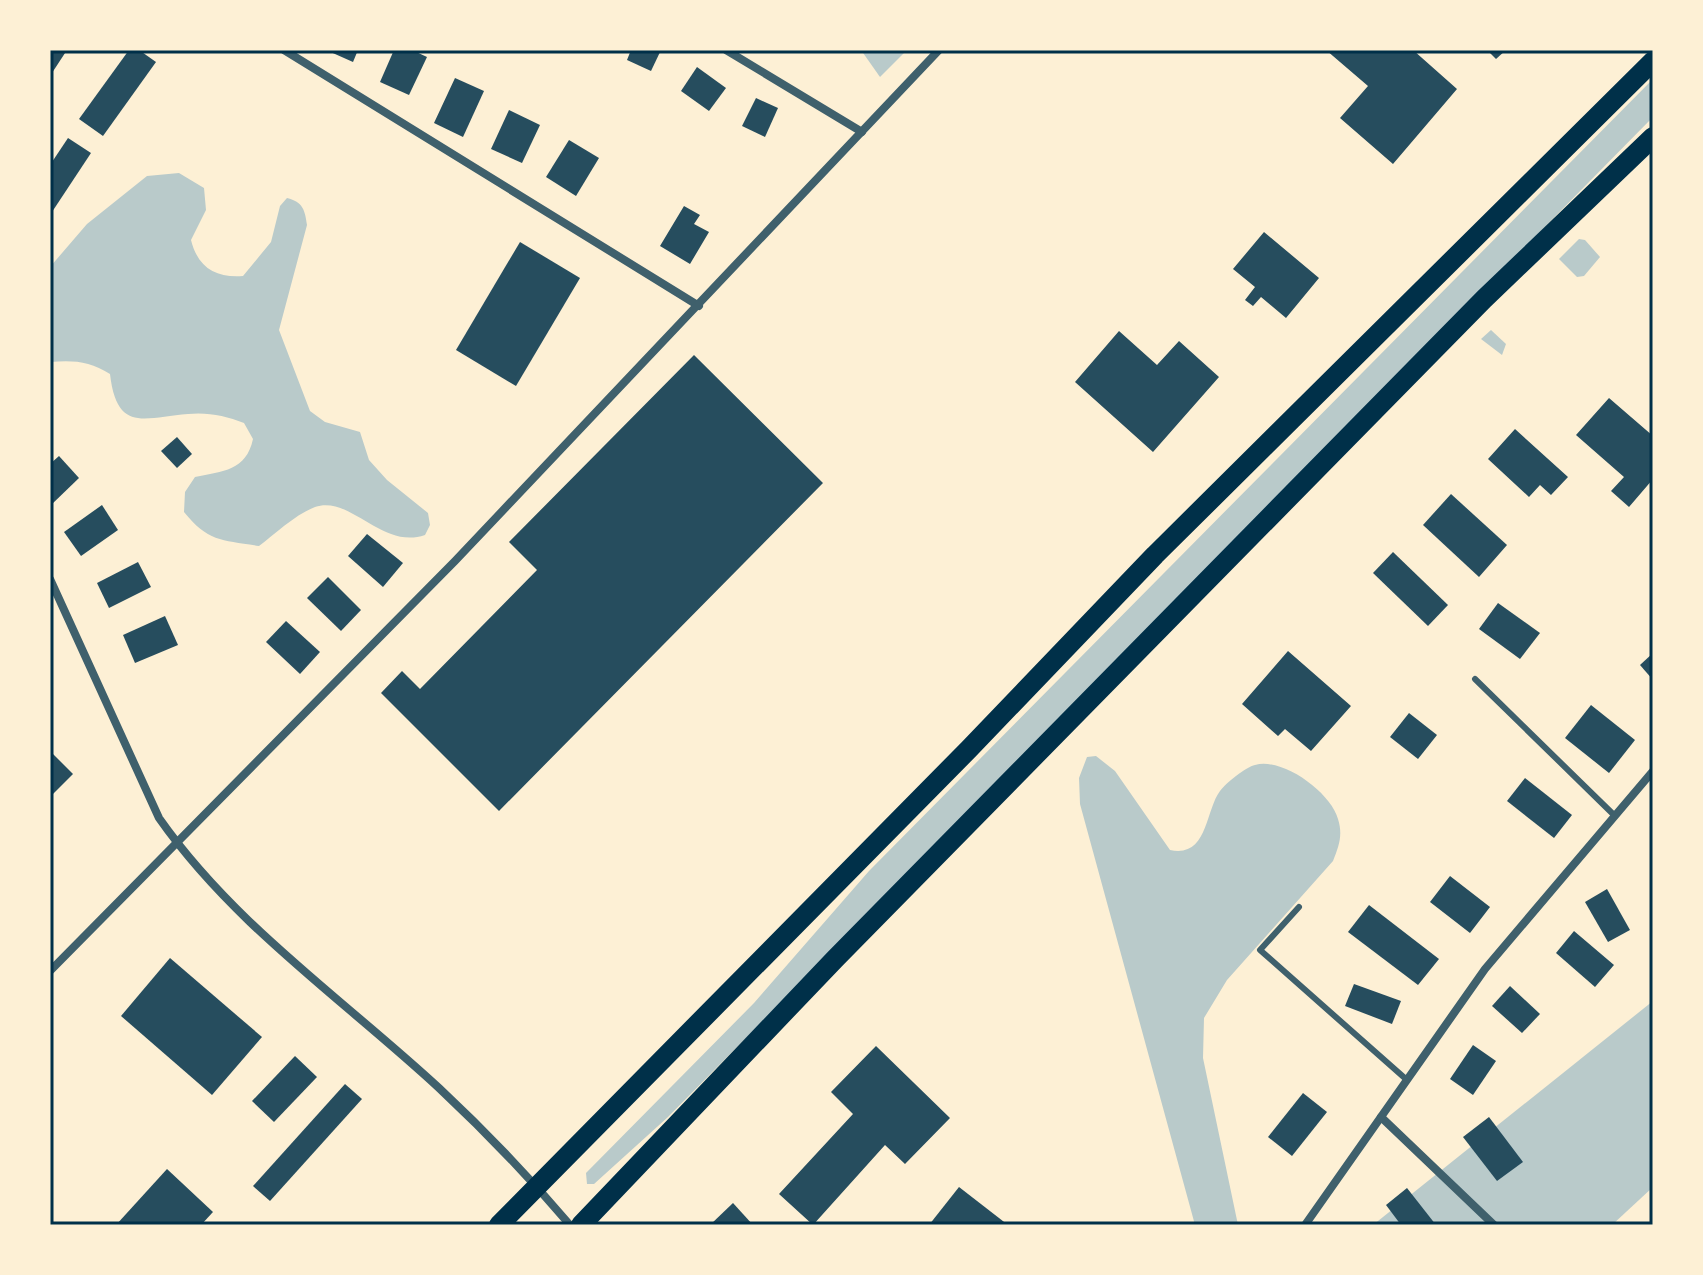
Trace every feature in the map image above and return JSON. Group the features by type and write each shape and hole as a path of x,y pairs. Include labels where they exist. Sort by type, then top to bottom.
{"highway":[{"path":"499,1225 1155,555 1653,61"},
{"path":"581,1225 835,959 1502,281 1653,137"}],"street":[{"path":"284,50 699,306"},
{"path":"726,50 862,132"},
{"path":"50,971 178,844 699,306 939,50"},
{"path":"50,579 159,818 178,844 232,904 439,1089 537,1187 570,1225"},
{"path":"1305,1225 1485,969 1653,771"},
{"path":"1381,1117 1494,1225"}],"lane":[{"path":"1475,679 1614,815"},
{"path":"1299,907 1260,950 1407,1080"}],"shaded area":[{"path":"861,50 907,50 880,77"},
{"path":"1653,79 1653,117 668,1117 594,1184 587,1184 586,1173 754,1003 869,871"},
{"path":"179,173 204,188 206,210 191,240 194,250 203,264 224,275 243,276 271,242 280,206 287,198 302,207 307,225 279,330 310,411 325,422 360,432 369,460 387,480 428,513 430,525 425,535 409,538 395,535 341,508 328,505 300,514 259,546 217,538 201,529 184,512 185,492 195,477 232,468 245,458 253,439 244,423 203,414 136,418 126,414 119,406 110,374 81,362 50,362 50,267 87,224 147,176"},
{"path":"1579,239 1585,240 1600,257 1584,276 1577,277 1559,259"},
{"path":"1491,330 1506,344 1502,355 1481,339"},
{"path":"1096,756 1115,771 1170,850 1182,851 1199,840 1220,791 1236,776 1255,765 1279,766 1304,779 1326,798 1338,819 1340,840 1333,861 1227,980 1204,1018 1203,1058 1238,1225 1195,1225 1080,804 1079,778 1087,757"},
{"path":"1653,1001 1653,1187 1612,1225 1373,1225"}],"building":[{"path":"50,50 67,50 50,76"},
{"path":"129,50 139,50 156,62 103,136 79,119"},
{"path":"326,50 358,50 353,62"},
{"path":"394,50 412,50 427,57 409,95 380,82"},
{"path":"631,50 661,50 651,71 627,60"},
{"path":"1326,50 1413,50 1457,89 1393,164 1340,118 1368,86"},
{"path":"1487,50 1506,50 1496,59"},
{"path":"697,67 726,88 709,111 681,91"},
{"path":"455,78 484,91 463,137 434,123"},
{"path":"756,98 778,108 765,137 742,126"},
{"path":"509,110 540,125 522,163 491,149"},
{"path":"68,138 91,153 50,215 50,165"},
{"path":"569,140 599,158 576,196 546,177"},
{"path":"684,206 700,215 694,224 709,232 690,264 660,246"},
{"path":"1264,232 1319,278 1286,318 1261,297 1253,306 1245,300 1255,287 1233,269"},
{"path":"520,242 580,278 516,386 456,350"},
{"path":"1119,331 1157,365 1179,341 1219,377 1153,452 1075,382"},
{"path":"694,355 823,483 499,811 381,693 402,671 420,689 537,570 509,542"},
{"path":"1609,398 1653,436 1653,479 1629,507 1611,491 1624,477 1576,435"},
{"path":"1515,429 1568,477 1551,495 1540,485 1529,497 1488,459"},
{"path":"177,437 192,454 177,468 161,451"},
{"path":"59,456 79,478 50,506 50,464"},
{"path":"1451,494 1507,545 1479,577 1423,525"},
{"path":"102,505 118,530 81,556 64,532"},
{"path":"367,534 403,563 383,587 348,556"},
{"path":"1393,552 1448,605 1428,626 1373,573"},
{"path":"138,562 151,587 109,608 97,583"},
{"path":"328,577 361,610 341,631 307,598"},
{"path":"1498,603 1540,633 1520,659 1479,629"},
{"path":"165,616 178,645 135,663 123,635"},
{"path":"286,621 320,652 300,674 266,642"},
{"path":"1288,651 1351,706 1311,751 1285,729 1278,736 1242,704"},
{"path":"1653,653 1653,680 1640,665"},
{"path":"1591,705 1635,740 1609,773 1565,738"},
{"path":"1409,713 1437,735 1418,759 1390,737"},
{"path":"50,751 73,774 50,797"},
{"path":"1525,778 1572,815 1554,838 1507,801"},
{"path":"1450,876 1490,907 1470,933 1430,902"},
{"path":"1607,889 1630,930 1608,942 1585,902"},
{"path":"1369,905 1439,959 1418,985 1348,932"},
{"path":"1574,931 1614,965 1595,987 1556,953"},
{"path":"170,958 262,1037 212,1095 121,1016"},
{"path":"1354,984 1401,1001 1392,1024 1345,1006"},
{"path":"1510,986 1540,1014 1522,1033 1492,1006"},
{"path":"1473,1045 1496,1061 1473,1095 1450,1079"},
{"path":"876,1046 950,1118 905,1164 885,1145 813,1225 779,1194 853,1114 831,1092"},
{"path":"295,1056 317,1077 274,1122 252,1101"},
{"path":"345,1084 362,1099 270,1201 253,1186"},
{"path":"1303,1093 1327,1112 1292,1156 1268,1137"},
{"path":"1489,1117 1523,1162 1497,1181 1463,1137"},
{"path":"167,1169 213,1212 201,1225 116,1225"},
{"path":"959,1187 1008,1225 929,1225"},
{"path":"1407,1188 1436,1225 1401,1225 1386,1205"},
{"path":"733,1203 753,1225 710,1225"}]}
